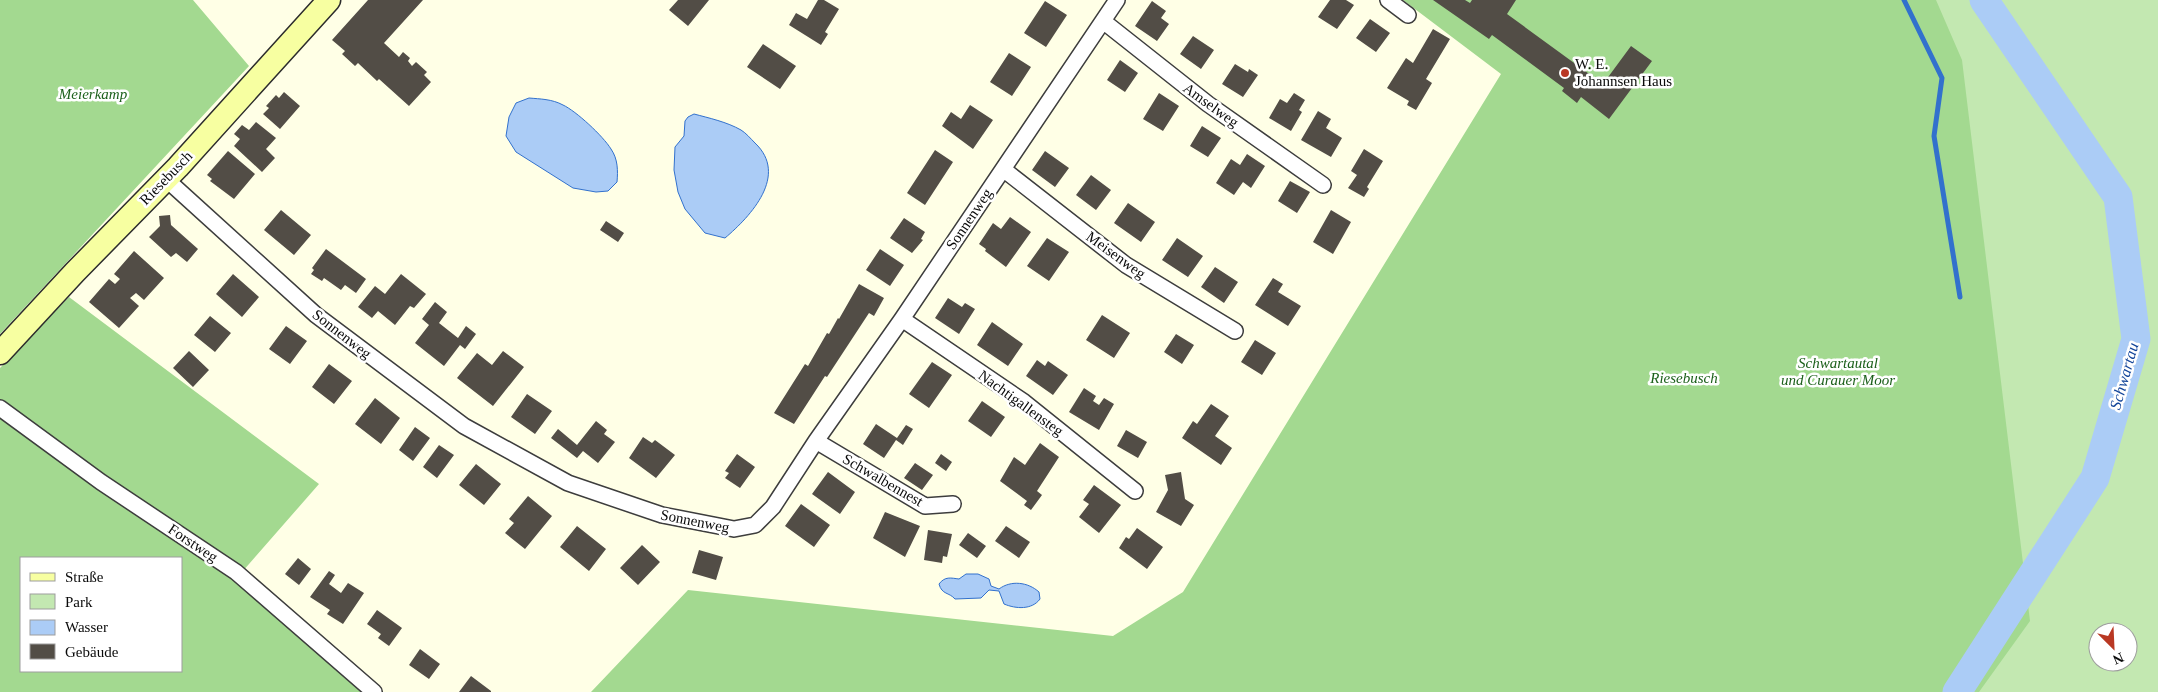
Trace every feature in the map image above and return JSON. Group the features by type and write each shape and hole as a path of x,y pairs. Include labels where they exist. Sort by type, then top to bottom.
{"main road":[{"name":"Riesebusch","path":"0,353 75,272 166,179 329,0"}],"street":[{"name":"Sonnenweg","path":"166,179 316,314 464,426 568,482 662,515 734,530 755,525 773,507 1117,0"},
{"path":"1388,0 1408,15"},
{"name":"Amselweg","path":"1103,21 1208,104 1323,185"},
{"name":"Meisenweg","path":"1003,169 1126,265 1235,331"},
{"name":"Nachtigallensteg","path":"902,319 1024,402 1135,491"},
{"name":"Forstweg","path":"0,408 101,482 236,572 374,692"},
{"name":"Schwalbennest","path":"816,441 925,506 953,504"}],"green space":[{"name":"Meierkamp","path":"0,0 193,0 249,66 0,334"},
{"name":"Riesebusch","path":"1403,0 1936,0 1962,60 2030,621 1979,692 591,692 688,590 1113,636 1183,592 1501,74"},
{"name":"Riesebusch","path":"1570,0 2158,0 2158,692 1136,692"},
{"path":"69,297 319,484 235,580 366,692 0,692 0,368"}],"water":[{"path":"529,98 559,103 589,124 602,137 613,153 617,165 617,182 608,191 596,192 573,188 516,152 506,136 509,117 516,103"},
{"path":"694,114 724,122 743,131 765,155 768,168 767,181 762,194 755,207 725,238 705,233 685,209 678,192 674,170 675,147 684,136 685,121"},
{"path":"966,574 978,574 989,579 991,586 999,589 1014,583 1025,584 1039,592 1040,599 1033,605 1019,608 1004,604 999,591 989,590 981,598 955,599 940,588 939,584 944,580 948,578 959,579"}],"building":[{"path":"368,0 423,0 384,43 399,57 403,52 410,58 408,61 412,66 416,62 427,72 424,75 431,82 409,106 379,79 377,81 358,63 355,66 342,54 345,51 332,40"},
{"path":"678,0 709,0 688,26 669,10"},
{"path":"818,0 824,0 839,9 825,32 828,34 821,45 789,25 796,13 807,19"},
{"path":"1330,0 1346,0 1354,5 1337,29 1318,17"},
{"name":"W. E. Johannsen Haus","path":"1433,0 1465,0 1470,3 1472,0 1516,0 1507,14 1603,84 1631,46 1652,61 1609,119 1581,97 1577,103 1562,91 1564,88 1492,35 1489,39"},
{"path":"1045,1 1067,15 1046,47 1024,33"},
{"path":"1152,1 1166,11 1161,18 1169,24 1157,41 1135,26"},
{"path":"1370,19 1390,33 1376,52 1356,38"},
{"path":"1433,29 1450,39 1426,79 1432,83 1416,110 1407,105 1409,101 1387,88 1406,58 1413,63"},
{"path":"1193,36 1214,50 1201,69 1180,54"},
{"path":"763,44 796,66 780,89 747,67"},
{"path":"1009,53 1031,67 1012,96 990,82"},
{"path":"1120,60 1138,73 1125,92 1107,80"},
{"path":"1235,64 1248,72 1249,69 1258,75 1243,97 1222,84"},
{"path":"284,92 300,106 280,129 263,114 269,108 266,106 276,95 279,98"},
{"path":"1159,93 1179,106 1163,131 1143,119"},
{"path":"1294,93 1305,100 1299,110 1302,112 1291,131 1269,118 1280,99 1287,103"},
{"path":"970,105 993,120 973,149 942,126 951,112 961,119"},
{"path":"1318,111 1331,119 1326,128 1342,138 1331,157 1301,140"},
{"path":"256,122 276,138 266,149 275,158 262,172 234,146 240,139 234,134 242,125 249,130"},
{"path":"1202,126 1221,138 1208,157 1190,146"},
{"path":"1364,149 1383,161 1367,187 1369,189 1364,197 1348,188 1357,175 1351,171"},
{"path":"935,150 953,162 925,205 907,193"},
{"path":"228,151 255,174 234,199 210,181 212,179 207,175"},
{"path":"1045,151 1069,168 1055,187 1032,170"},
{"path":"1247,154 1265,166 1251,188 1243,182 1234,195 1216,183 1231,159 1240,165"},
{"path":"1091,175 1111,190 1096,210 1076,195"},
{"path":"1290,181 1310,192 1297,213 1278,201"},
{"path":"1128,203 1155,222 1141,242 1114,223"},
{"path":"281,210 311,235 294,255 264,230"},
{"path":"1331,210 1351,222 1333,254 1313,242"},
{"path":"170,215 171,225 198,249 187,262 176,253 171,257 149,237 160,226 159,216"},
{"path":"1010,217 1031,232 1006,267 979,244 993,223 1001,229"},
{"path":"904,218 925,232 921,239 923,240 912,253 890,238"},
{"path":"606,221 624,233 618,242 600,230"},
{"path":"1047,238 1069,252 1049,281 1027,266"},
{"path":"1177,238 1203,256 1188,277 1162,260"},
{"path":"326,249 366,279 356,293 345,285 341,290 324,278 322,281 311,274 314,270 312,268"},
{"path":"880,249 904,265 890,286 866,270"},
{"path":"134,251 164,278 144,300 136,293 130,298 139,306 119,328 89,302 109,279 115,284 120,279 114,274"},
{"path":"1215,267 1238,282 1224,303 1201,287"},
{"path":"233,274 259,297 242,317 216,294"},
{"path":"401,274 426,294 414,308 410,306 395,325 378,311 372,318 358,307 375,286 385,294"},
{"path":"1273,278 1283,284 1278,292 1301,306 1288,326 1255,305"},
{"path":"859,284 884,298 874,316 869,313 794,424 774,413 805,364 808,366 827,333 829,334 839,319"},
{"path":"948,298 962,307 965,303 975,309 959,334 935,318"},
{"path":"435,302 447,312 439,323 458,338 466,326 476,334 465,349 460,345 444,366 415,343 429,325 422,319"},
{"path":"1102,315 1130,333 1114,358 1086,340"},
{"path":"210,316 231,333 215,352 194,335"},
{"path":"992,322 1023,344 1008,366 977,345"},
{"path":"286,326 307,341 290,364 269,349"},
{"path":"1176,334 1194,345 1182,364 1164,352"},
{"path":"1255,340 1276,353 1262,375 1241,362"},
{"path":"189,351 209,370 193,387 173,368"},
{"path":"503,351 524,367 493,406 457,378 477,353 492,365"},
{"path":"1037,360 1045,366 1048,361 1068,375 1053,395 1026,376"},
{"path":"932,362 952,375 929,408 909,394"},
{"path":"329,364 352,381 334,404 312,387"},
{"path":"1084,388 1096,396 1093,401 1099,405 1104,398 1114,404 1099,430 1069,412"},
{"path":"527,394 552,411 535,434 511,417"},
{"path":"375,398 400,418 381,444 355,424"},
{"path":"982,401 1005,417 991,437 968,421"},
{"path":"1211,404 1229,416 1215,436 1232,448 1221,465 1182,438 1193,421 1197,424"},
{"path":"596,421 607,430 604,434 615,442 598,463 583,451 577,458 551,438 558,429 577,445"},
{"path":"876,424 897,438 906,425 913,429 903,445 896,440 884,458 863,444"},
{"path":"415,427 430,438 413,461 399,450"},
{"path":"1126,430 1147,442 1138,458 1117,446"},
{"path":"643,437 652,443 655,440 675,455 656,478 629,458"},
{"path":"1040,443 1059,457 1037,491 1042,495 1031,510 1024,505 1027,501 1000,481 1014,457 1025,465"},
{"path":"439,445 454,455 437,478 423,467"},
{"path":"737,454 755,467 740,488 725,478 729,473 725,471"},
{"path":"941,454 952,462 946,471 935,463"},
{"path":"915,463 933,475 922,490 904,478"},
{"path":"476,464 501,484 484,505 459,485"},
{"path":"828,472 855,492 840,514 812,494"},
{"path":"1181,472 1185,499 1194,505 1181,526 1156,512 1168,490 1165,475"},
{"path":"1094,485 1121,505 1099,533 1079,517 1089,504 1083,500"},
{"path":"528,496 552,516 525,549 505,533 514,523 509,519"},
{"path":"801,504 830,525 814,547 785,526"},
{"path":"885,512 920,526 905,557 873,538"},
{"path":"577,526 606,549 589,571 560,547"},
{"path":"1006,526 1030,542 1019,558 995,541"},
{"path":"1137,528 1163,547 1147,569 1119,548 1126,537 1129,539"},
{"path":"928,530 952,534 947,557 943,556 942,563 924,560"},
{"path":"968,533 986,546 977,558 959,545"},
{"path":"642,545 660,562 638,585 620,568"},
{"path":"699,550 723,557 716,580 692,573"},
{"path":"298,558 311,569 299,585 285,574"},
{"path":"329,571 335,575 329,584 341,593 348,583 364,593 343,624 327,614 330,610 310,597"},
{"path":"377,610 402,628 389,646 378,638 381,634 367,624"},
{"path":"420,649 440,664 429,679 409,665"},
{"path":"471,676 491,691 491,692 459,692"}],"waterway":[{"path":"1904,0 1942,78 1934,136 1960,297"},
{"name":"Schwartau","path":"1957,692 2095,478 2136,339 2118,197 1984,0"}],"place":[{"name":"W. E. Johannsen Haus","path":"1565,73"}],"park label":[{"name":"Schwartautal und Curauer Moor","path":"1838,372"}]}
